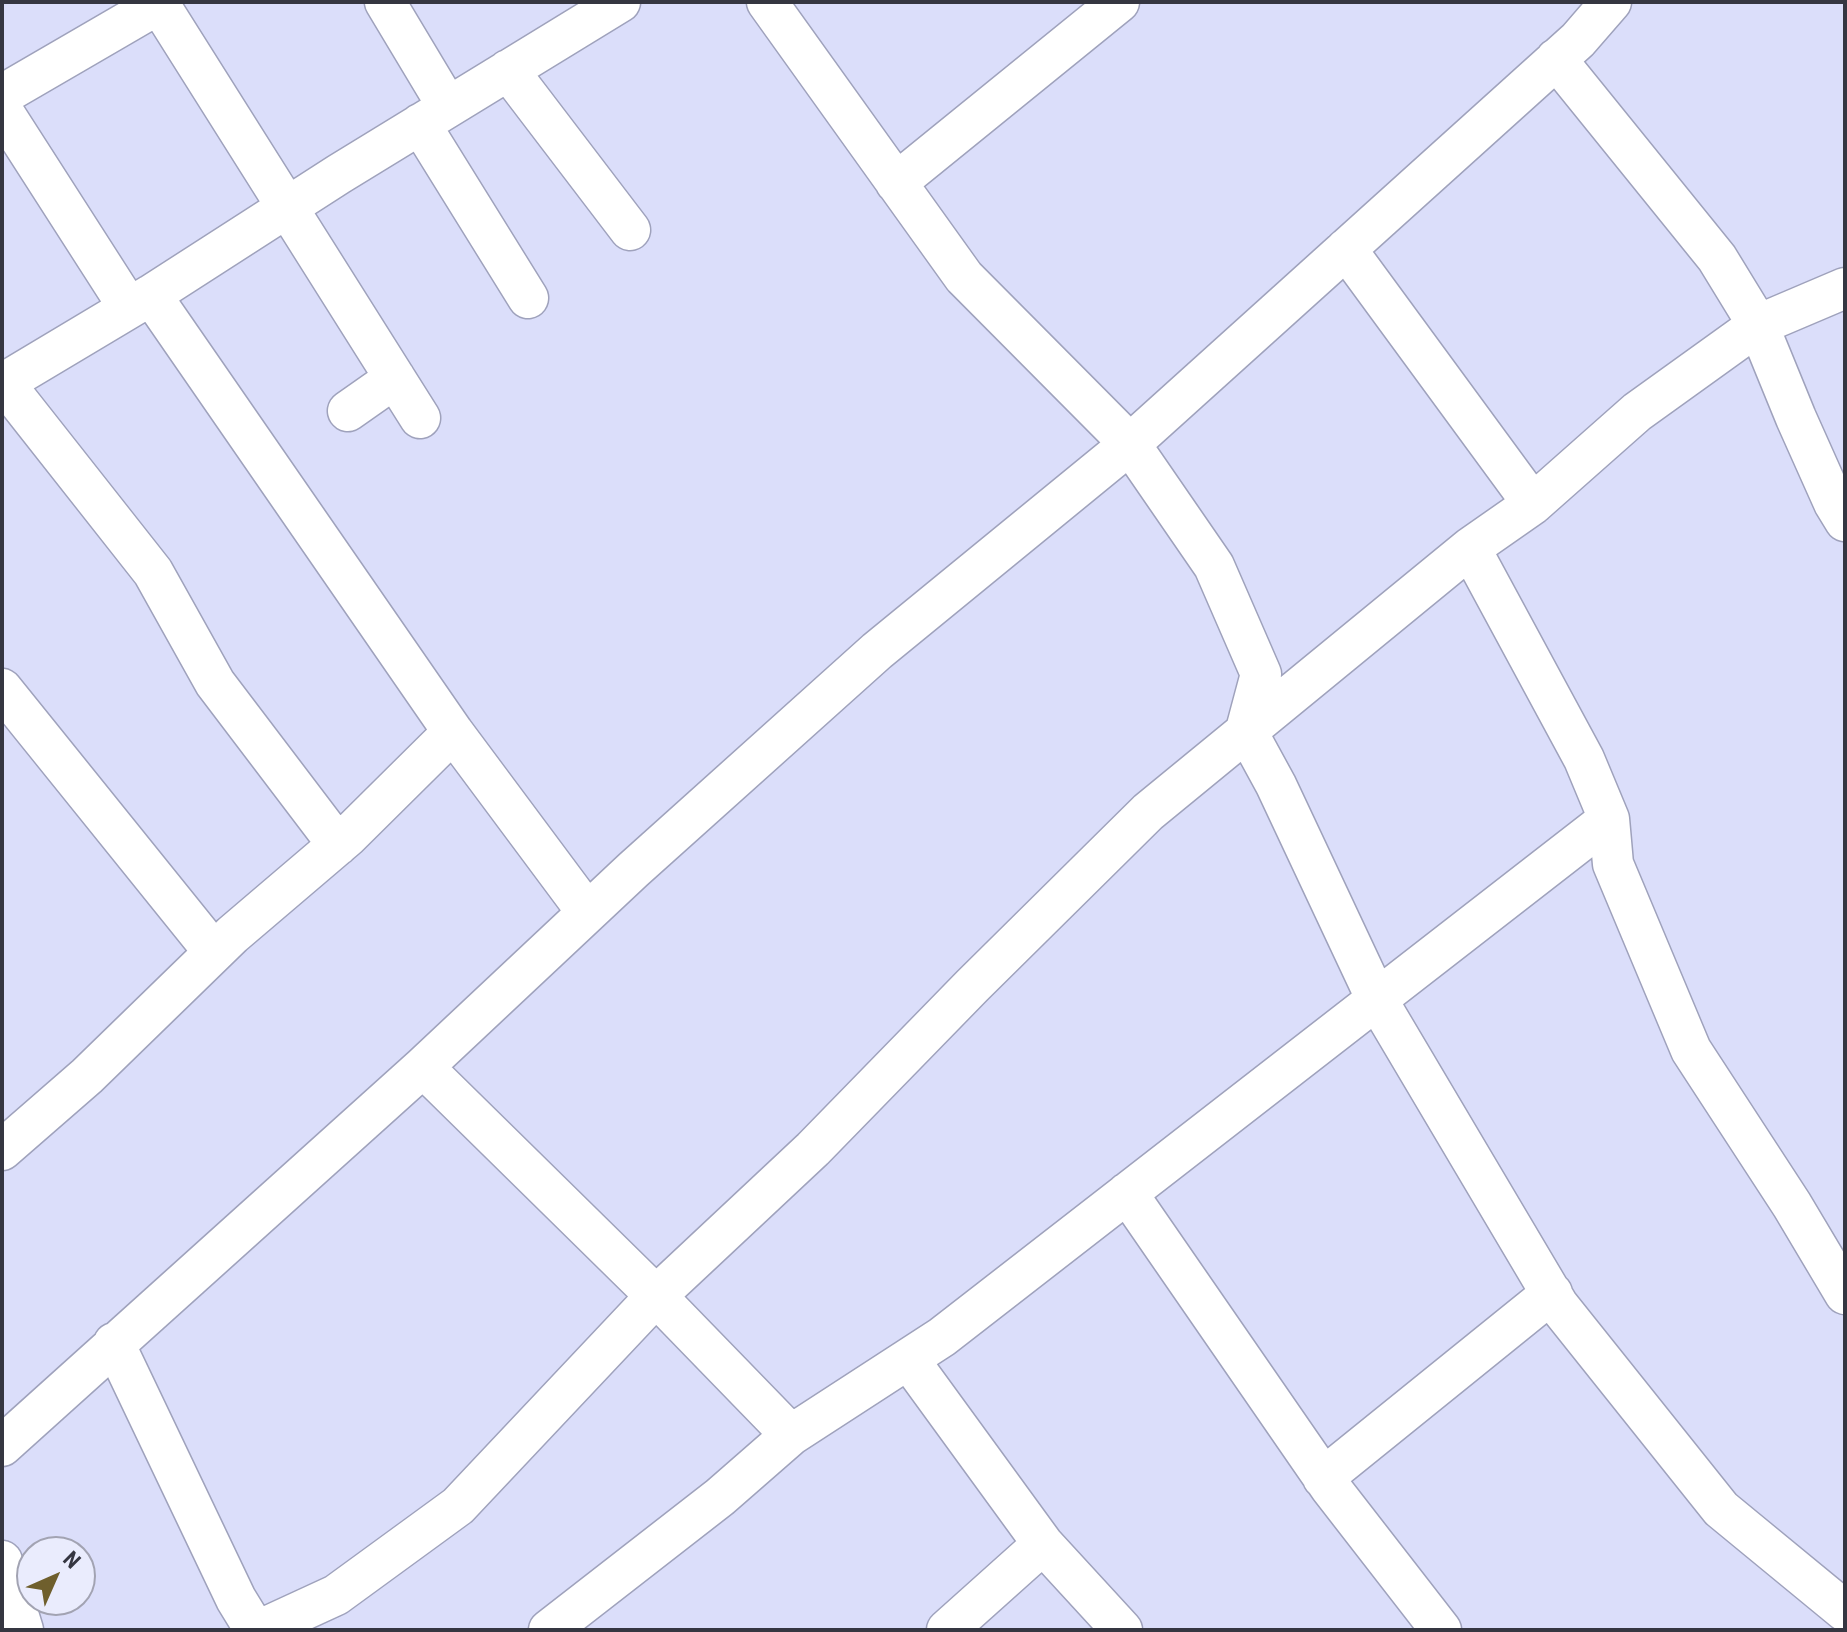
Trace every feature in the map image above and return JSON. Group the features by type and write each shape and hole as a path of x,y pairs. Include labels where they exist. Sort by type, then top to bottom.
{"street":[{"path":"385,2 434,116 528,298"},
{"path":"338,845 215,683 153,572 3,383 140,302 620,2"},
{"path":"767,2 964,277 1130,444 1214,566 1261,674 1246,730 1276,785 1376,998 1558,1305 1721,1509 1845,1611"},
{"path":"896,183 1119,2"},
{"path":"2,1446 423,1067 587,912 877,651 1130,444 1578,40 1611,2"},
{"path":"2,95 160,3 420,418"},
{"path":"1556,59 1717,258 1758,325 1796,418 1845,521"},
{"path":"508,70 630,230"},
{"path":"2,110 587,912"},
{"path":"1346,249 1533,504"},
{"path":"114,1343 236,1599 257,1630 336,1595 458,1506 656,1296 813,1149 1148,812 1470,548 1533,504 1637,412 1758,325 1845,288"},
{"path":"348,411 395,378"},
{"path":"1470,548 1584,759 1609,819 1613,864 1691,1050 1792,1205 1845,1294"},
{"path":"2,689 214,952"},
{"path":"2,1150 87,1076 214,952 338,845 453,732"},
{"path":"549,1630 720,1497 791,1435 909,1360 1609,819"},
{"path":"423,1067 656,1296 791,1435"},
{"path":"1127,1193 1323,1478 1441,1630"},
{"path":"1323,1478 1552,1293"},
{"path":"909,1360 1043,1544 1122,1630"},
{"path":"947,1630 1043,1544"},
{"path":"2,1561 23,1630"}]}
